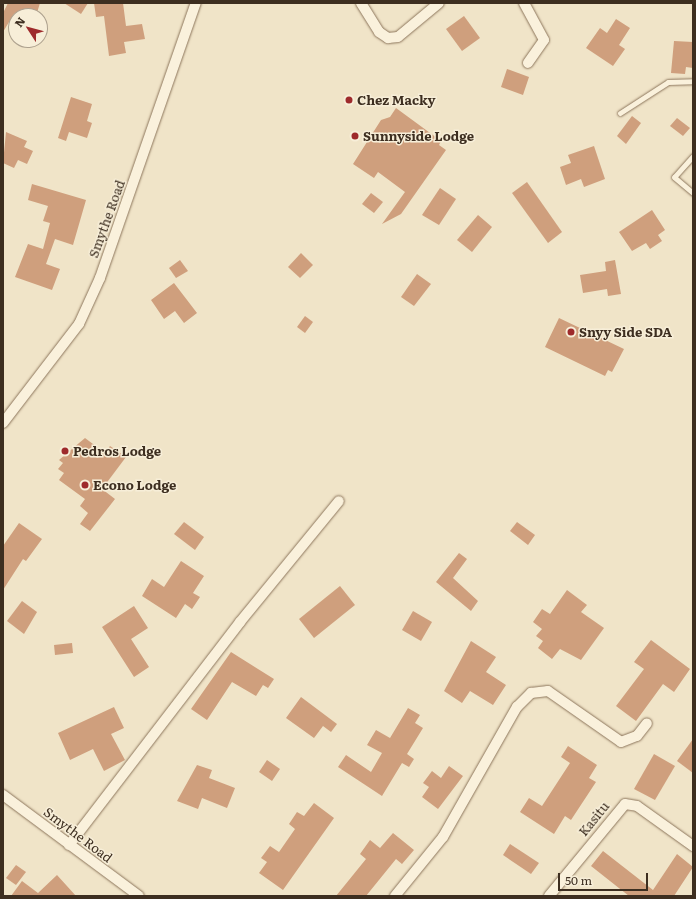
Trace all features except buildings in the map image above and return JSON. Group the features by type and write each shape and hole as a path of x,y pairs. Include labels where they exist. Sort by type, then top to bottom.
{"street":[{"name":"Smythe Road","path":"3,423 79,324 100,278 196,3"},
{"path":"361,3 379,32 388,38 398,37 439,3"},
{"path":"524,3 544,40 528,63"},
{"path":"69,845 240,622 339,501"},
{"path":"395,896 443,837 517,707 531,693 548,691 621,742 637,736 647,723"},
{"name":"Smythe Road","path":"3,795 134,895"},
{"name":"Kasitu","path":"549,896 625,804 637,806 693,846"}],"lane":[{"path":"620,113 668,82 693,82"},
{"path":"693,156 674,177 693,192"}],"place":[{"name":"Chez Macky","path":"349,100"},
{"name":"Sunnyside Lodge","path":"355,136"},
{"name":"Snyy Side SDA","path":"571,332"},
{"name":"Pedros Lodge","path":"65,451"},
{"name":"Econo Lodge","path":"85,485"}]}
